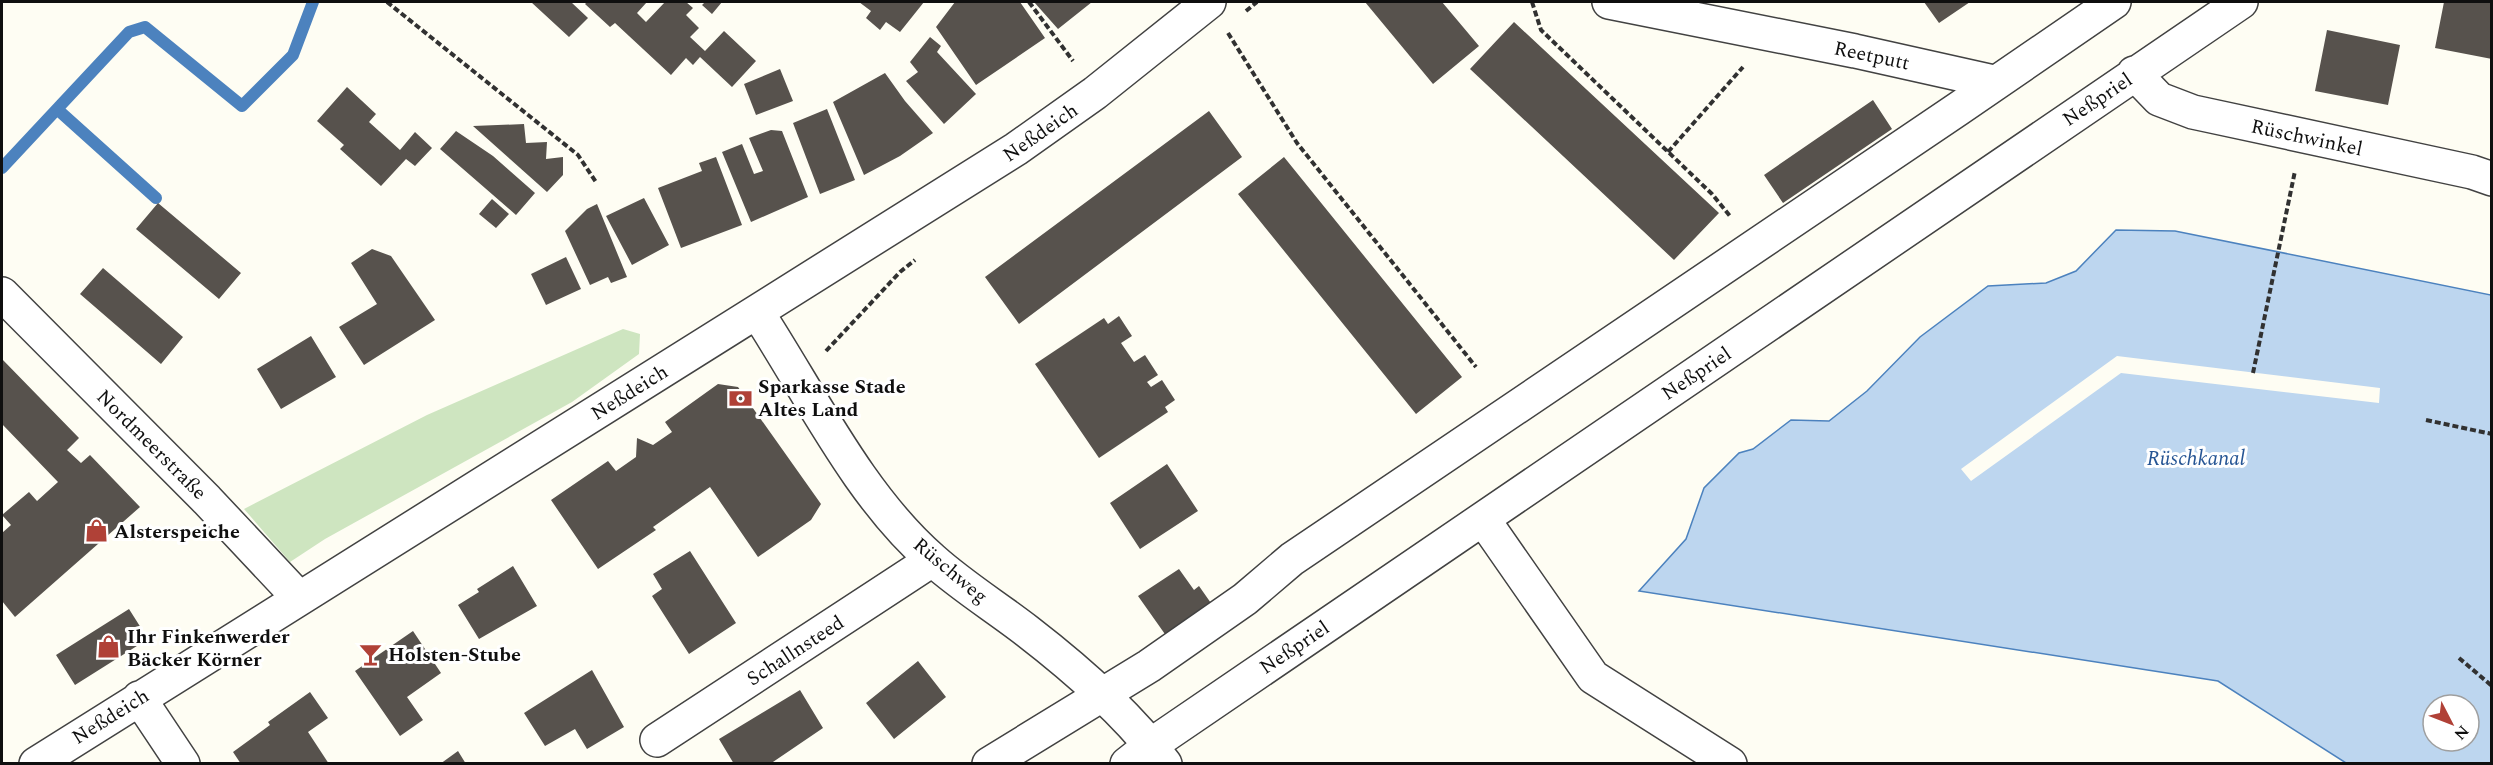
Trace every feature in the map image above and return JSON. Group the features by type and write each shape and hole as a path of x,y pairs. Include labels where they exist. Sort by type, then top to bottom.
{"street":[{"name":"Neßdeich","path":"36,764 1016,150 1104,86 1209,2"},
{"name":"Reetputt","path":"1609,2 1994,82"},
{"path":"989,764 1099,694 1149,666 1245,599 1292,559 2114,2"},
{"name":"Neßpriel","path":"1147,757 1483,519 2241,2"},
{"name":"Rüschwinkel","path":"2134,73 2159,99 2193,112 2472,172 2492,179"},
{"name":"Nordmeerstraße","path":"2,294 207,500 299,598"},
{"name":"Rüschweg","path":"757,312 832,435 865,483 932,560 1029,632 1122,714 1147,757"},
{"path":"1483,519 1593,677 1730,764"},
{"name":"Schallnsteed","path":"657,740 932,560"},
{"path":"139,698 183,764"}],"path":[{"path":"387,2 578,155 596,182"},
{"path":"1029,2 1061,44"},
{"path":"1209,2 1297,143 1476,367"},
{"path":"1532,2 1541,30 1731,216"},
{"path":"1668,152 1772,35"},
{"path":"2253,373 2292,187"},
{"path":"2426,420 2492,434"},
{"path":"2459,658 2492,686"}],"green space":[{"path":"623,329 640,334 639,354 572,402 325,539 290,562 244,509 427,415"}],"water":[{"name":"Rüschkanal","path":"2116,230 2175,231 2491,295 2491,763 2346,763 2218,681 1639,591 1686,539 1704,488 1739,453 1753,449 1791,420 1829,421 1867,391 1920,337 1988,286 2046,283 2076,271"}],"pier":[{"path":"2117,356 2380,388 2379,403 2121,373 1971,481 1961,469"}],"building":[{"path":"531,2 571,2 588,18 569,37"},
{"path":"587,2 647,2 637,13 646,22 665,2 686,2 693,8 686,15 699,28 690,37 705,51 724,31 756,61 732,87 700,57 693,65 686,58 671,75 615,23 610,27 585,4"},
{"path":"705,2 722,2 712,14 702,5"},
{"path":"859,2 924,2 900,32 886,22 880,30 866,18 871,11"},
{"path":"955,2 1020,2 1045,38 976,85 936,27"},
{"path":"1034,2 1092,2 1058,29"},
{"path":"1365,2 1442,2 1479,46 1433,84"},
{"path":"1924,2 1970,2 1939,23"},
{"path":"2444,2 2492,2 2492,59 2435,48"},
{"path":"1514,22 1719,213 1674,260 1470,69"},
{"path":"2327,30 2400,45 2388,105 2315,91"},
{"path":"930,37 941,46 937,52 976,94 944,124 906,81 918,72 910,62"},
{"path":"780,69 793,101 756,115 744,84"},
{"path":"885,73 905,101 933,133 900,156 864,175 833,102"},
{"path":"347,87 376,114 369,122 400,150 415,132 432,148 415,166 406,159 381,186 340,149 344,145 317,121"},
{"path":"1873,100 1892,129 1783,203 1764,175"},
{"path":"827,109 855,180 820,194 793,123"},
{"path":"1209,111 1242,157 1019,324 985,277"},
{"path":"524,124 526,143 547,142 546,159 563,157 563,175 547,192 473,126"},
{"path":"771,130 782,131 808,197 751,222 722,152 742,144 754,174 763,171 749,138"},
{"path":"456,131 493,156 535,193 516,215 440,149"},
{"path":"716,157 742,225 681,248 658,188 702,171 699,163"},
{"path":"1284,157 1462,377 1416,414 1238,194"},
{"path":"644,198 669,245 632,265 606,216"},
{"path":"492,199 509,214 496,228 479,214"},
{"path":"158,203 241,273 219,299 136,229"},
{"path":"597,204 627,277 611,283 608,277 590,285 565,231 587,209"},
{"path":"372,249 391,256 435,320 364,365 339,327 377,304 351,263"},
{"path":"566,257 581,289 546,305 531,274"},
{"path":"103,268 183,337 161,364 80,294"},
{"path":"1119,316 1132,336 1121,343 1134,362 1145,355 1158,375 1147,382 1151,387 1162,380 1175,400 1165,407 1168,412 1099,458 1035,364 1104,318 1108,324"},
{"path":"311,336 336,377 281,409 257,369"},
{"path":"2,359 79,438 67,450 81,463 90,455 140,507 15,617 2,601 2,533 11,525 2,515 29,492 37,501 58,482 2,424"},
{"path":"718,384 738,387 821,504 811,520 758,557 710,487 653,527 656,530 598,569 551,500 608,461 616,471 636,457 637,438 653,445 672,432 665,422"},
{"path":"1167,464 1198,511 1140,549 1110,503"},
{"path":"690,551 736,623 689,654 652,596 662,589 653,574"},
{"path":"513,566 537,606 479,639 458,605 479,592 477,589"},
{"path":"1179,569 1194,590 1199,586 1213,606 1167,637 1138,596"},
{"path":"129,609 148,639 75,685 56,655"},
{"path":"413,631 441,673 407,697 423,720 400,736 355,671"},
{"path":"918,661 946,697 894,739 866,703"},
{"path":"592,670 624,727 587,749 575,729 545,746 524,713"},
{"path":"800,690 823,728 770,764 734,764 719,739"},
{"path":"310,692 328,718 308,732 329,764 241,764 233,752 270,725 268,722"},
{"path":"458,751 466,764 440,764"}],"waterway":[{"path":"2,168 129,32 145,27 242,106 293,55 313,2"},
{"path":"57,109 156,198"}],"place":[{"name":"Sparkasse Stade Altes Land","path":"740,398"},
{"name":"Alsterspeiche","path":"96,531"},
{"name":"Ihr Finkenwerder Bäcker Körner","path":"109,647"},
{"name":"Holsten-Stube","path":"370,654"}]}
